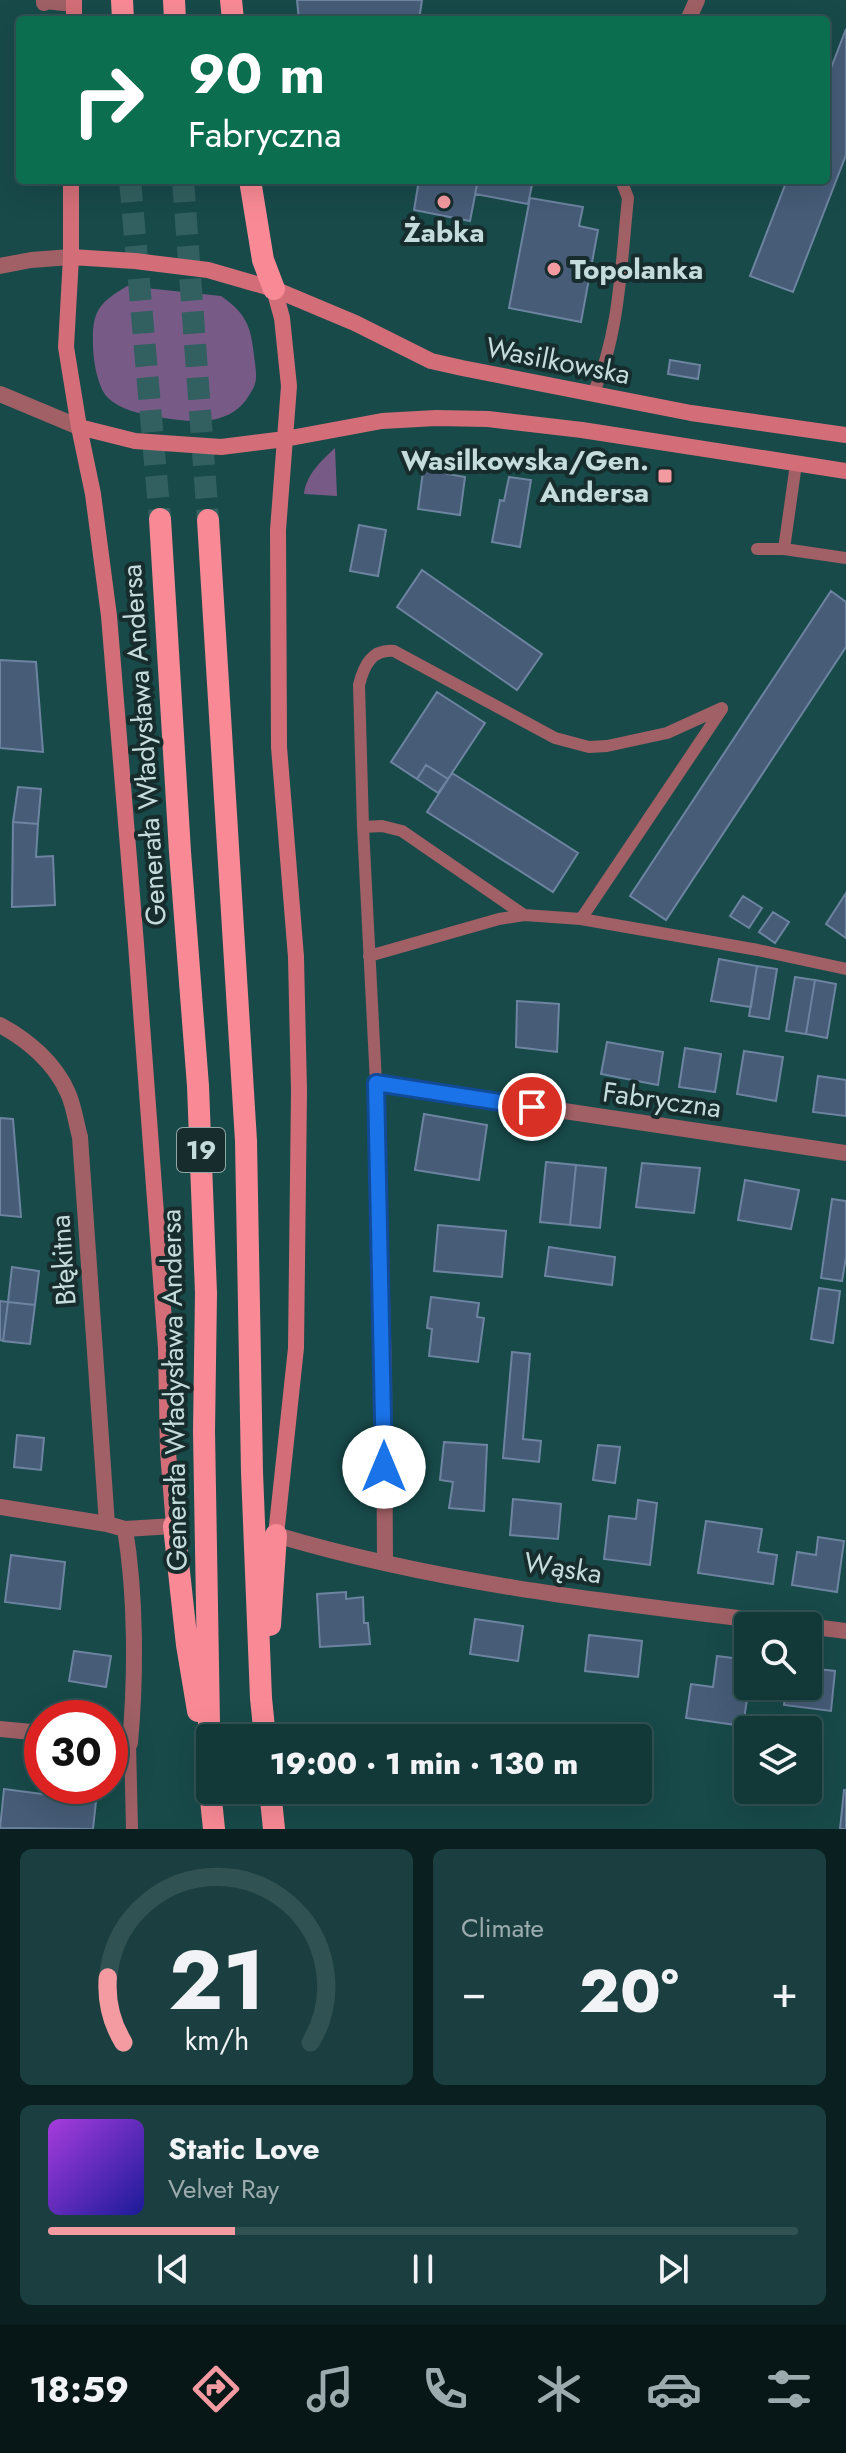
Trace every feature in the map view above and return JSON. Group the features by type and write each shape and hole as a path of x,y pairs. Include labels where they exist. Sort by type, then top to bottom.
{"highway":[{"path":"251,184 263,260 274,289"},
{"name":"Generała Władysława Andersa","path":"160,519 198,1086 206,1293 204,1431 209,1724"},
{"name":"19","path":"208,520 246,1141 252,1472 264,1724"},
{"path":"174,1526 187,1645 200,1724"},
{"path":"261,1698 274,1588 276,1535"},
{"name":"Generała Władysława Andersa","path":"212,1804 214,1829"},
{"path":"271,1804 274,1829"}],"main road":[{"path":"71,184 66,347 93,494 110,631 166,1348 168,1452 174,1526"},
{"name":"Wasilkowska","path":"71,257 208,270 274,289 355,323 431,361 691,413 846,435"},
{"path":"274,289 282,318 289,386 278,530 279,747 296,957 299,1091 296,1348 276,1535"},
{"path":"79,427 135,441 221,447 382,421 488,419 846,471"}],"street":[{"path":"0,266 71,257"},
{"path":"0,394 79,427"},
{"name":"Błękitna","path":"0,1025 44,1057 68,1093 80,1137 107,1524"},
{"path":"376,1083 384,1372 385,1563"},
{"name":"Fabryczna","path":"376,1083 846,1153"},
{"path":"0,1507 125,1529 174,1526"},
{"path":"125,1529 130,1555 132,1606 133,1711 130,1743"},
{"name":"Wąska","path":"276,1535 385,1563 568,1596 846,1631"},
{"path":"0,1729 24,1731"}],"lane":[{"path":"44,1 74,9"},
{"path":"593,394 605,367 615,318 628,198 623,184"},
{"path":"784,549 796,464"},
{"path":"757,549 784,549 846,558"},
{"path":"376,1083 359,685 363,670 372,656 383,650 394,651 555,738 589,747 667,733 722,708 581,919"},
{"path":"363,827 382,826 402,831 524,915"},
{"path":"369,956 499,919 524,915 581,919 846,969"},
{"path":"130,1743 132,1829"}],"shaded area":[{"path":"127,286 221,296 238,310 250,333 256,374 253,388 240,407 219,418 195,421 131,411 107,397 95,364 94,323 104,303"},
{"path":"335,448 337,496 304,494 311,475"}],"building":[{"path":"297,0 422,0 420,16 299,16"},
{"path":"846,29 846,155 793,292 750,276 785,184 830,184 830,71"},
{"name":"Żabka","path":"418,184 477,184 470,221 414,210"},
{"path":"477,184 532,184 528,204 475,194"},
{"name":"Topolanka","path":"530,198 583,207 579,226 598,230 581,322 509,308"},
{"path":"670,360 700,365 698,379 668,374"},
{"path":"424,464 448,467 447,474 465,477 460,515 418,509"},
{"path":"509,477 531,480 520,547 492,542 500,500 504,501"},
{"path":"359,525 386,530 378,576 350,571"},
{"path":"422,570 542,654 517,690 397,607"},
{"path":"831,591 846,602 846,647 666,920 630,896"},
{"path":"0,660 36,662 43,752 0,748"},
{"path":"437,692 485,723 448,779 426,765 417,779 391,762"},
{"path":"426,765 448,779 438,793 417,779"},
{"path":"452,773 578,853 553,892 427,812"},
{"path":"18,787 41,789 38,824 13,822"},
{"path":"13,822 38,824 36,857 53,856 55,905 12,907"},
{"path":"846,893 846,938 826,924"},
{"path":"743,896 762,908 749,928 730,916"},
{"path":"773,912 789,922 775,943 759,932"},
{"path":"719,959 757,966 751,1007 711,1001"},
{"path":"757,966 777,969 769,1019 749,1016"},
{"path":"795,977 815,980 806,1034 786,1031"},
{"path":"815,980 836,984 827,1038 806,1034"},
{"path":"517,1001 559,1004 557,1052 516,1047"},
{"path":"607,1042 663,1052 658,1085 601,1074"},
{"path":"685,1048 721,1054 715,1092 679,1087"},
{"path":"744,1051 783,1057 776,1101 737,1094"},
{"path":"818,1076 846,1080 846,1116 813,1112"},
{"path":"424,1114 487,1125 479,1180 415,1170"},
{"path":"0,1118 13,1119 21,1217 0,1215"},
{"path":"546,1162 576,1165 570,1225 540,1222"},
{"path":"642,1163 700,1168 694,1213 636,1207"},
{"path":"576,1165 606,1168 600,1228 570,1225"},
{"path":"745,1180 799,1190 791,1229 738,1220"},
{"path":"832,1199 846,1201 846,1257 842,1281 821,1278"},
{"path":"438,1225 506,1231 502,1277 434,1271"},
{"path":"549,1247 615,1257 612,1285 545,1276"},
{"path":"12,1267 39,1271 35,1305 8,1302"},
{"path":"819,1288 840,1291 833,1343 811,1339"},
{"path":"431,1297 479,1303 477,1317 484,1318 478,1362 429,1356 432,1329 427,1328"},
{"path":"0,1301 8,1302 3,1341 0,1340"},
{"path":"8,1302 35,1305 30,1344 3,1341"},
{"path":"512,1352 530,1354 523,1439 541,1441 539,1462 503,1458"},
{"path":"17,1435 44,1438 41,1470 14,1467"},
{"path":"444,1442 487,1445 484,1511 449,1508 453,1482 440,1480"},
{"path":"598,1445 620,1447 615,1483 593,1480"},
{"path":"513,1499 561,1504 558,1539 510,1535"},
{"path":"638,1500 657,1503 650,1565 604,1559 609,1516 636,1519"},
{"path":"706,1521 762,1529 758,1552 777,1555 773,1584 698,1573"},
{"path":"818,1537 844,1541 837,1592 792,1585 797,1552 816,1555"},
{"path":"11,1555 65,1562 60,1609 5,1602"},
{"path":"346,1592 346,1599 363,1597 364,1623 368,1623 370,1644 320,1647 317,1594"},
{"path":"475,1619 523,1626 518,1661 470,1654"},
{"path":"589,1635 642,1641 638,1677 585,1671"},
{"path":"74,1651 111,1656 106,1687 69,1681"},
{"path":"717,1656 734,1658 734,1700 747,1700 744,1716 734,1716 734,1725 686,1718 691,1684 713,1687"},
{"path":"822,1670 835,1671 831,1711 784,1705 785,1700 822,1700"},
{"path":"4,1789 24,1792 24,1804 96,1804 93,1829 0,1828"},
{"path":"844,1790 846,1829 840,1829"}],"tunnel":[{"path":"130,184 160,519"},
{"path":"183,184 208,520"}],"place":[{"name":"Żabka","path":"444,202"},
{"name":"Topolanka","path":"554,269"},
{"name":"Wasilkowska/Gen. Andersa","path":"665,476"}],"route":[{"path":"384,1467 376,1083 532,1107"}]}
